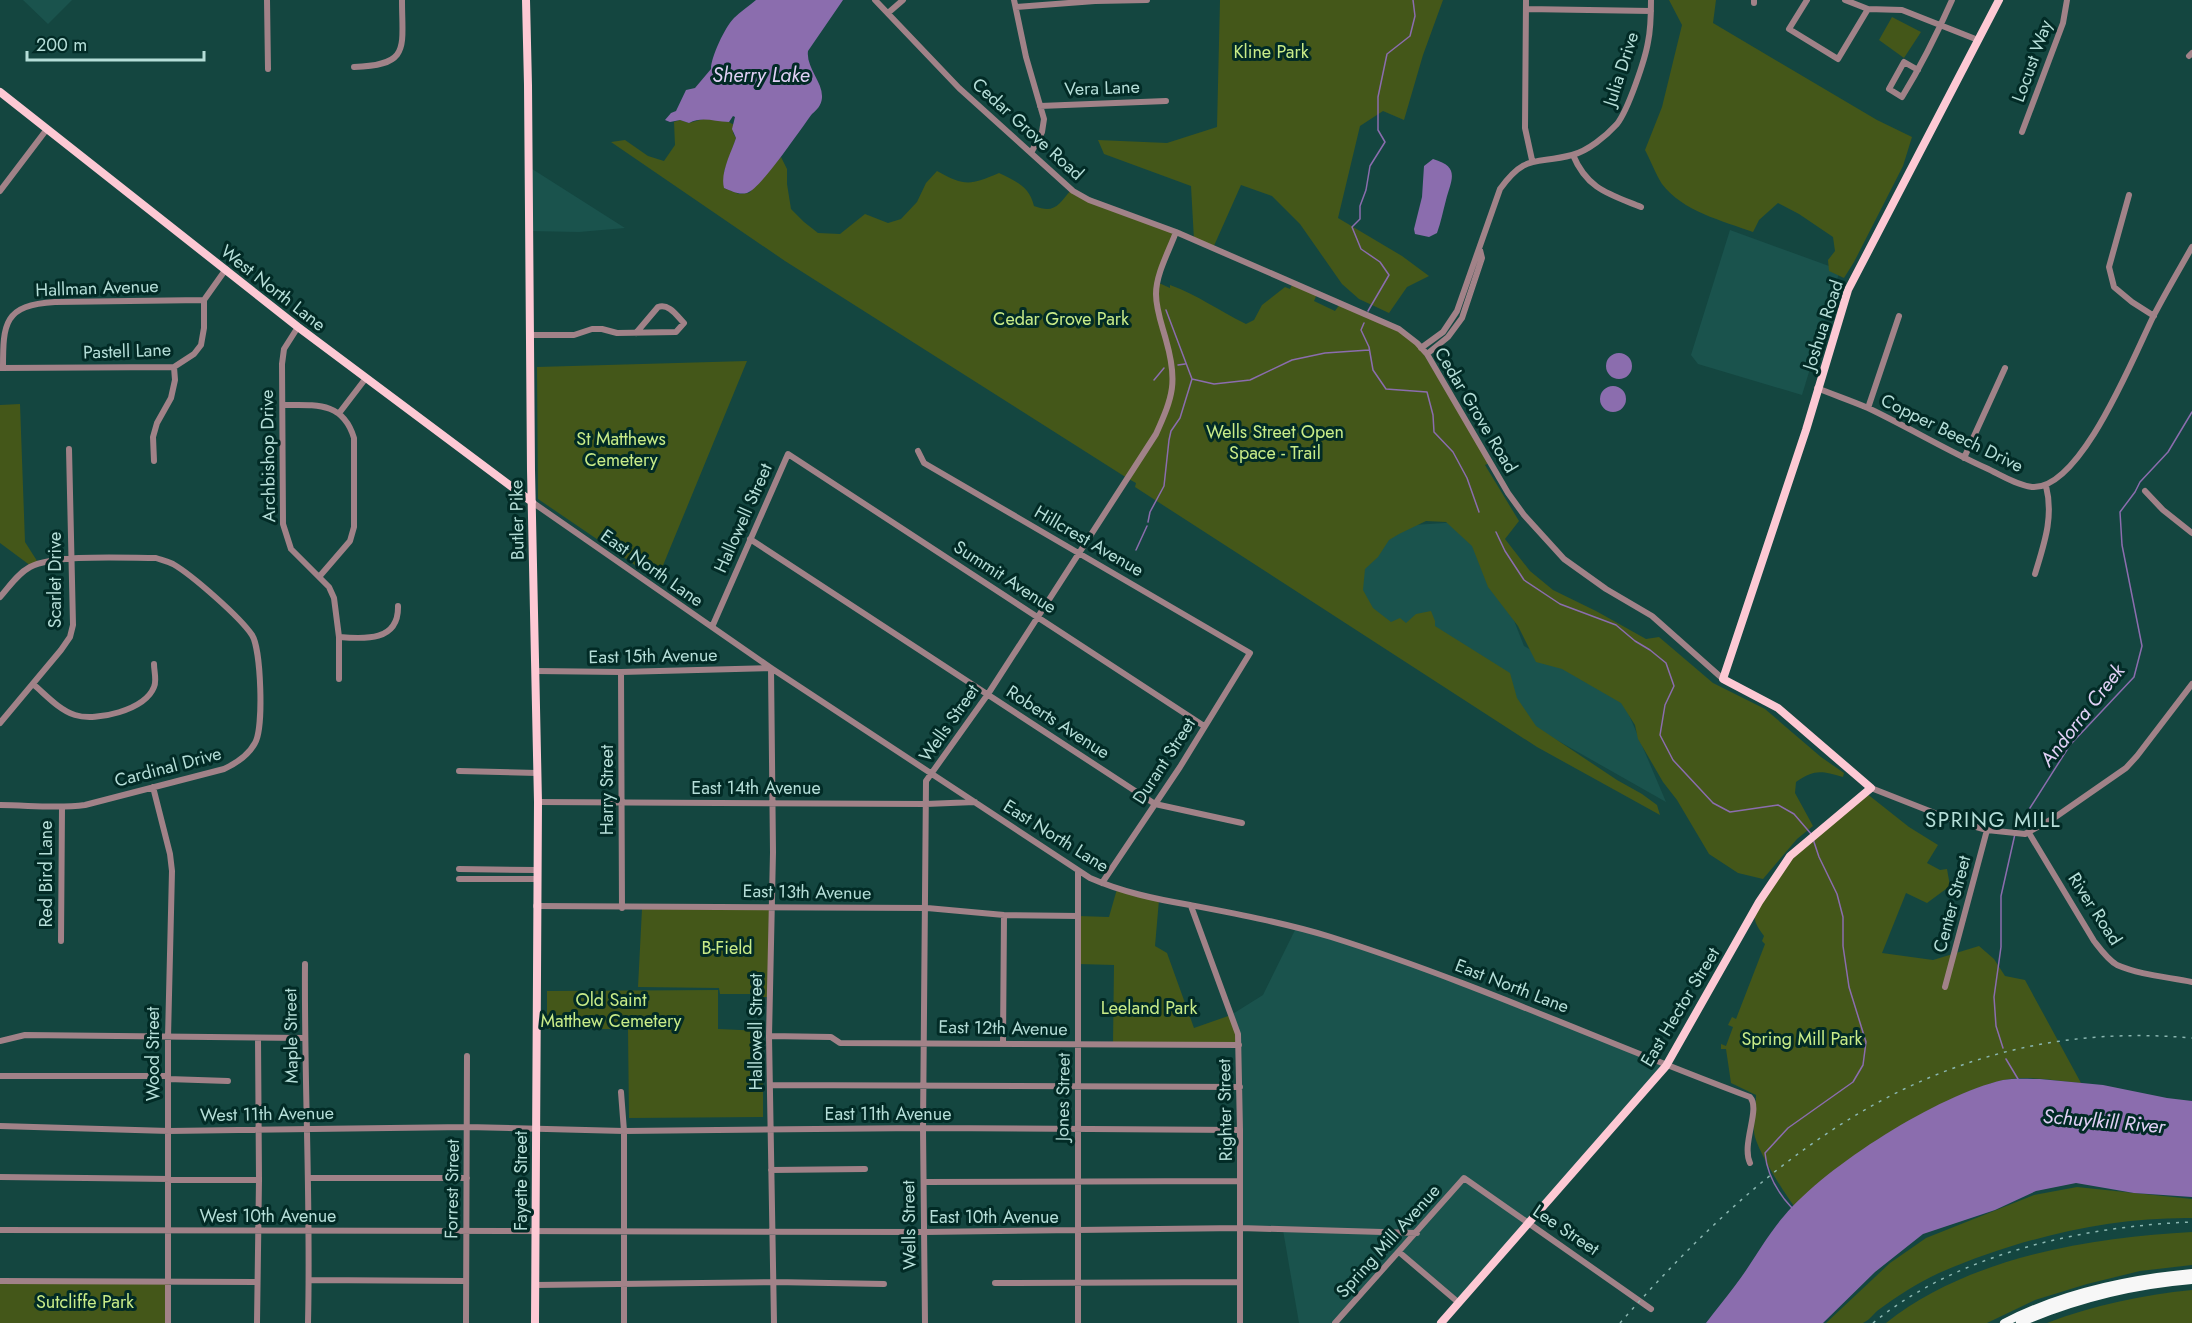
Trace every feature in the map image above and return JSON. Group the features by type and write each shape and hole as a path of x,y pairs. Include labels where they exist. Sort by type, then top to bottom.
{"highway":[{"path":"2004,1323 2031,1310 2081,1293 2133,1280 2192,1273"},
{"path":"2020,1323 2067,1305 2115,1292 2140,1286 2192,1280"}],"main road":[{"name":"Butler Pike","path":"526,0 538,802 537,1040"},
{"name":"Joshua Road","path":"1723,679 1806,430 1848,290 1999,0"},
{"name":"West North Lane","path":"0,92 298,327 532,502"},
{"name":"Cedar Grove Road","path":"1723,679 1778,708 1871,788"},
{"name":"East Hector Street","path":"1442,1323 1666,1066 1780,868 1802,844 1871,788"},
{"name":"Fayette Street","path":"535,1323 537,1040"}],"street":[{"path":"267,0 268,69"},
{"path":"354,67 386,64 403,46 402,0"},
{"name":"Cedar Grove Road","path":"875,0 960,88 1073,191 1089,200 1176,232 1399,329 1427,354 1508,493 1524,515 1564,560 1606,589 1652,616 1723,679"},
{"path":"888,13 903,0"},
{"path":"1031,153 1044,125 1015,4 1148,0"},
{"path":"1421,348 1443,332 1453,320 1500,189 1509,177 1532,160 1525,128 1526,0"},
{"name":"Julia Drive","path":"1532,160 1573,155 1605,135 1618,123 1626,109 1648,43 1651,0"},
{"path":"1807,0 1789,29 1838,59 1868,9"},
{"path":"1918,70 1904,62 1888,89 1902,97 1918,70 1952,0"},
{"name":"Locust Way","path":"2022,132 2063,23 2067,0"},
{"path":"1848,1 1868,9 1902,10 1978,40"},
{"path":"1526,9 1651,11"},
{"name":"Vera Lane","path":"1040,106 1166,101"},
{"path":"0,191 47,129"},
{"path":"1573,155 1591,184 1641,207"},
{"path":"2129,195 2109,267 2115,286 2132,302 2154,316"},
{"name":"Wells Street","path":"925,1323 923,1128 927,908 926,781 988,694 1156,434 1169,405 1173,385 1172,366 1156,293 1176,232"},
{"path":"2035,574 2046,541 2049,520 2050,503 2046,486 2062,475 2079,455 2113,402 2154,316 2192,247"},
{"path":"1427,354 1448,337 1462,318 1482,258 1480,250"},
{"path":"204,300 226,269"},
{"name":"Pastell Lane","path":"2,368 174,367 194,354 201,345 204,328 204,300"},
{"name":"Hallman Avenue","path":"2,368 6,325 22,307 34,303 55,302 204,300"},
{"path":"531,335 574,335 602,328 617,333 636,333 676,332 684,323 663,305 658,307 636,333"},
{"path":"1868,408 1899,316"},
{"name":"Archbishop Drive","path":"298,327 284,349 282,364 283,524 291,549 329,588 337,606 339,678"},
{"path":"154,461 153,437 157,423 171,398 175,380 174,367"},
{"path":"1964,458 2005,368"},
{"path":"340,412 366,378"},
{"name":"Copper Beech Drive","path":"1817,388 1868,408 2014,482 2032,487 2046,486"},
{"path":"283,405 320,405 340,412 349,424 354,438 354,527 350,541 319,577"},
{"name":"Scarlet Drive","path":"0,723 62,650 70,637 73,625 69,448"},
{"name":"Hillcrest Avenue","path":"918,451 924,463 1250,653"},
{"name":"Hallowell Street","path":"712,627 788,454"},
{"name":"Summit Avenue","path":"788,454 1204,726"},
{"path":"2145,491 2163,510 2192,533"},
{"name":"East North Lane","path":"532,502 771,668 1078,871 1102,883 1138,895 1296,928 1375,952 1521,1004 1666,1066 1750,1097 1753,1100 1747,1145 1750,1163"},
{"name":"Roberts Avenue","path":"750,539 1155,804 1242,823"},
{"name":"Cardinal Drive","path":"0,597 20,574 31,566 70,559 156,558 166,560 189,576 228,610 252,635 257,647 261,729 249,753 239,762 224,769 84,805 62,808 0,805"},
{"path":"339,638 370,639 381,635 394,626 398,606"},
{"name":"Durant Street","path":"1102,883 1155,804 1250,653"},
{"path":"33,684 63,709 74,715 95,718 131,708 150,695 155,685 154,664"},
{"name":"Hallowell Street","path":"771,668 770,1036 774,1323"},
{"name":"East 15th Avenue","path":"536,671 621,672 771,668"},
{"name":"Harry Street","path":"621,672 622,908"},
{"path":"1871,788 1955,821 2008,834 2029,833 2089,795 2128,765 2192,684"},
{"path":"459,771 537,773"},
{"name":"Wood Street","path":"153,787 172,871 168,1036 168,1323"},
{"name":"East 14th Avenue","path":"538,802 622,804 975,802"},
{"name":"Red Bird Lane","path":"61,941 62,808"},
{"name":"Center Street","path":"1946,987 1987,830"},
{"name":"River Road","path":"2029,833 2094,941 2106,956 2117,964 2192,982"},
{"path":"459,869 537,875"},
{"name":"Jones Street","path":"1078,871 1078,1323"},
{"path":"459,879 537,875"},
{"name":"East 13th Avenue","path":"536,906 927,908 1004,915 1078,916"},
{"name":"Righter Street","path":"1191,906 1235,1024 1239,1045 1240,1323"},
{"path":"1003,1044 1004,915"},
{"name":"Maple Street","path":"305,964 304,1038 310,1231 308,1323"},
{"path":"0,1041 25,1035 304,1038"},
{"name":"East 12th Avenue","path":"770,1036 831,1037 840,1043 1239,1045"},
{"path":"257,1323 258,1038"},
{"name":"Forrest Street","path":"466,1323 467,1056"},
{"path":"0,1076 168,1077 228,1081"},
{"path":"771,1085 1240,1087"},
{"path":"621,1092 624,1131 624,1323"},
{"name":"West 11th Avenue","path":"0,1126 169,1131 467,1127 536,1129"},
{"name":"East 11th Avenue","path":"536,1129 624,1131 923,1128 1240,1130"},
{"path":"771,1170 866,1169"},
{"path":"0,1177 259,1179"},
{"path":"309,1178 466,1178"},
{"name":"Lee Street","path":"1464,1178 1651,1309"},
{"name":"Spring Mill Avenue","path":"1335,1323 1464,1178"},
{"path":"924,1182 1240,1181"},
{"name":"East 10th Avenue","path":"536,1232 623,1230 924,1232 1240,1228 1417,1233"},
{"name":"West 10th Avenue","path":"0,1230 536,1232"},
{"path":"1399,1252 1459,1303"},
{"path":"309,1280 466,1281"},
{"path":"0,1281 257,1282"},
{"path":"535,1285 774,1282 884,1284"},
{"path":"995,1283 1240,1282"}],"shaded area":[{"path":"23,0 72,0 48,24"},
{"path":"529,167 625,228 579,232 529,231"},
{"path":"1730,230 1840,270 1802,395 1698,364 1691,355"},
{"path":"1475,521 1524,646 1624,703 1666,802 1525,722 1386,625 1364,598 1355,573 1398,526"},
{"path":"1296,928 1426,969 1666,1066 1459,1303 1399,1252 1336,1323 1299,1323 1283,1230 1240,1228 1239,1045 1231,1015 1263,995"}],"green space":[{"name":"Kline Park","path":"1220,0 1443,0 1423,55 1404,120 1383,111 1360,126 1338,218 1402,256 1429,276 1407,287 1389,313 1359,299 1342,284 1300,224 1272,196 1241,185 1213,248 1194,240 1191,186 1104,154 1098,140 1167,143 1217,127"},
{"path":"1669,0 1716,0 1713,23 1877,120 1912,137 1903,166 1844,278 1829,271 1828,260 1835,251 1833,237 1778,203 1759,220 1753,232 1692,208 1670,193 1662,184 1645,150 1662,107 1682,25"},
{"path":"1892,17 1921,32 1904,58 1879,40"},
{"path":"707,118 734,125 733,133 736,138 724,172 724,188 739,194 749,193 781,157 787,169 791,209 818,233 840,234 865,214 888,223 901,219 917,202 926,183 937,171 962,182 974,182 999,173 1025,189 1034,206 1047,209 1056,207 1071,190 1176,232 1159,283 1190,293 1246,324 1254,320 1262,305 1285,287 1290,289 1293,283 1317,294 1314,301 1335,311 1340,304 1399,329 1417,343 1489,463 1485,465 1519,521 1505,539 1530,571 1553,590 1646,639 1659,637 1713,683 1765,709 1821,757 1844,773 1843,777 1818,772 1796,782 1795,793 1813,826 1797,839 1763,879 1738,873 1709,854 1677,800 1663,782 1638,739 1635,725 1621,703 1562,669 1536,662 1518,626 1488,587 1472,546 1446,522 1426,521 1389,540 1378,557 1365,569 1363,590 1373,608 1391,622 1400,618 1406,623 1416,614 1431,611 1435,626 1510,673 1517,698 1536,726 1642,794 1657,805 1660,815 1537,747 1135,487 1136,483 785,261 611,142 625,140 648,156 664,161 675,145 674,122 680,120 689,123"},
{"name":"St Matthews Cemetery","path":"747,361 657,580 538,499 537,367"},
{"path":"20,404 25,542 39,564 31,566 0,543 0,405"},
{"name":"Spring Mill Park","path":"1866,793 1909,827 1938,845 1927,863 1940,870 1947,869 1950,886 1927,903 1906,893 1882,953 1933,960 1979,946 1994,959 2005,976 2025,980 2081,1083 2033,1078 2013,1079 1965,1093 1909,1121 1868,1146 1830,1174 1794,1206 1759,1148 1754,1132 1756,1095 1731,1083 1726,1049 1721,1049 1721,1044 1726,1046 1733,1027 1728,1025 1732,1017 1736,1019 1765,944 1762,941 1764,936 1755,920 1758,905 1767,888 1799,851"},
{"name":"Leeland Park","path":"1117,889 1159,900 1155,946 1167,953 1194,1028 1231,1015 1239,1045 1113,1044 1114,965 1078,964 1078,916 1109,917"},
{"name":"B-Field","path":"769,908 768,997 758,997 756,994 720,994 719,988 638,987 642,909"},
{"name":"Old Saint Matthew Cemetery","path":"718,990 718,1029 763,1031 763,1117 629,1118 628,1029 547,1029 547,991"},
{"path":"2077,1187 2192,1199 2192,1218 2127,1221 2031,1240 1969,1261 1931,1277 1877,1311 1863,1323 1826,1323 1890,1263 1926,1238 2034,1195"},
{"path":"2192,1232 2192,1265 2140,1271 2087,1284 2035,1300 1987,1323 1886,1323 1918,1301 1954,1282 2032,1255 2113,1239"},
{"name":"Sutcliffe Park","path":"169,1281 169,1323 0,1323 0,1283"},
{"path":"2192,1290 2192,1323 2047,1323 2118,1302"}],"water":[{"name":"Sherry Lake","path":"756,0 843,0 808,51 808,59 821,91 822,98 819,106 761,181 747,193 741,193 724,188 723,182 736,138 732,129 735,117 733,116 729,122 704,120 689,123 680,120 670,122 665,120 676,111 686,90 695,88 711,69 716,50 730,22"},
{"path":"1433,159 1448,166 1452,175 1437,233 1429,237 1415,234 1414,229 1422,197 1424,166"},
{"path":"1619,353 1628,357 1632,366 1628,375 1619,379 1610,375 1606,366 1610,357"},
{"path":"1613,386 1622,390 1626,399 1622,408 1613,412 1604,408 1600,399 1604,390"},
{"name":"Schuylkill River","path":"2007,1079 2040,1079 2103,1085 2192,1101 2192,1197 2134,1193 2076,1183 2036,1191 1995,1210 1923,1234 1875,1272 1823,1323 1706,1323 1784,1216 1827,1175 1885,1134 1947,1100"}],"waterway":[{"path":"1368,311 1389,275 1380,262 1361,249 1352,227 1360,219 1360,206 1366,190 1370,166 1385,142 1378,130 1378,97 1387,54 1410,36 1415,16 1413,0"},
{"path":"1166,310 1192,379"},
{"path":"1364,323 1361,330 1369,347 1373,370 1386,389 1427,392 1433,415 1434,432 1453,452 1467,478 1479,512"},
{"path":"1148,522 1150,512 1164,486 1171,431 1180,418 1192,379 1214,384 1250,380 1292,360 1325,353 1369,350"},
{"path":"1178,365 1185,364"},
{"path":"1154,380 1164,368"},
{"name":"Andorra Creek","path":"2016,830 2070,745 2134,677 2142,646 2122,545 2120,512 2140,482 2168,452 2192,412"},
{"path":"1136,550 1147,526"},
{"path":"1496,532 1524,580 1560,604 1616,625 1666,663 1674,686 1665,705 1660,735 1673,760 1713,803 1730,812 1778,805 1794,814 1812,835"},
{"name":"Andorra Creek","path":"2003,1048 1996,1026 1994,997 2001,947 2001,896 2015,834"},
{"path":"1792,1208 1774,1183 1765,1153 1788,1128 1853,1082 1863,1065 1866,1042 1849,987 1843,946 1843,917 1837,894 1813,839"},
{"name":"Andorra Creek","path":"2006,1059 2018,1079"}],"railway":[{"path":"1620,1323 1679,1259 1740,1201 1804,1150 1871,1106 1943,1072 2020,1048 2103,1037 2192,1038"},
{"path":"1873,1323 1907,1299 1944,1278 1983,1261 2024,1248 2066,1237 2109,1230 2192,1222"}],"district":[{"name":"SPRING MILL","path":"1993,820"}],"park label":[{"name":"Cedar Grove Park","path":"1061,319"},
{"name":"Wells Street Open Space - Trail","path":"1275,442"}]}
